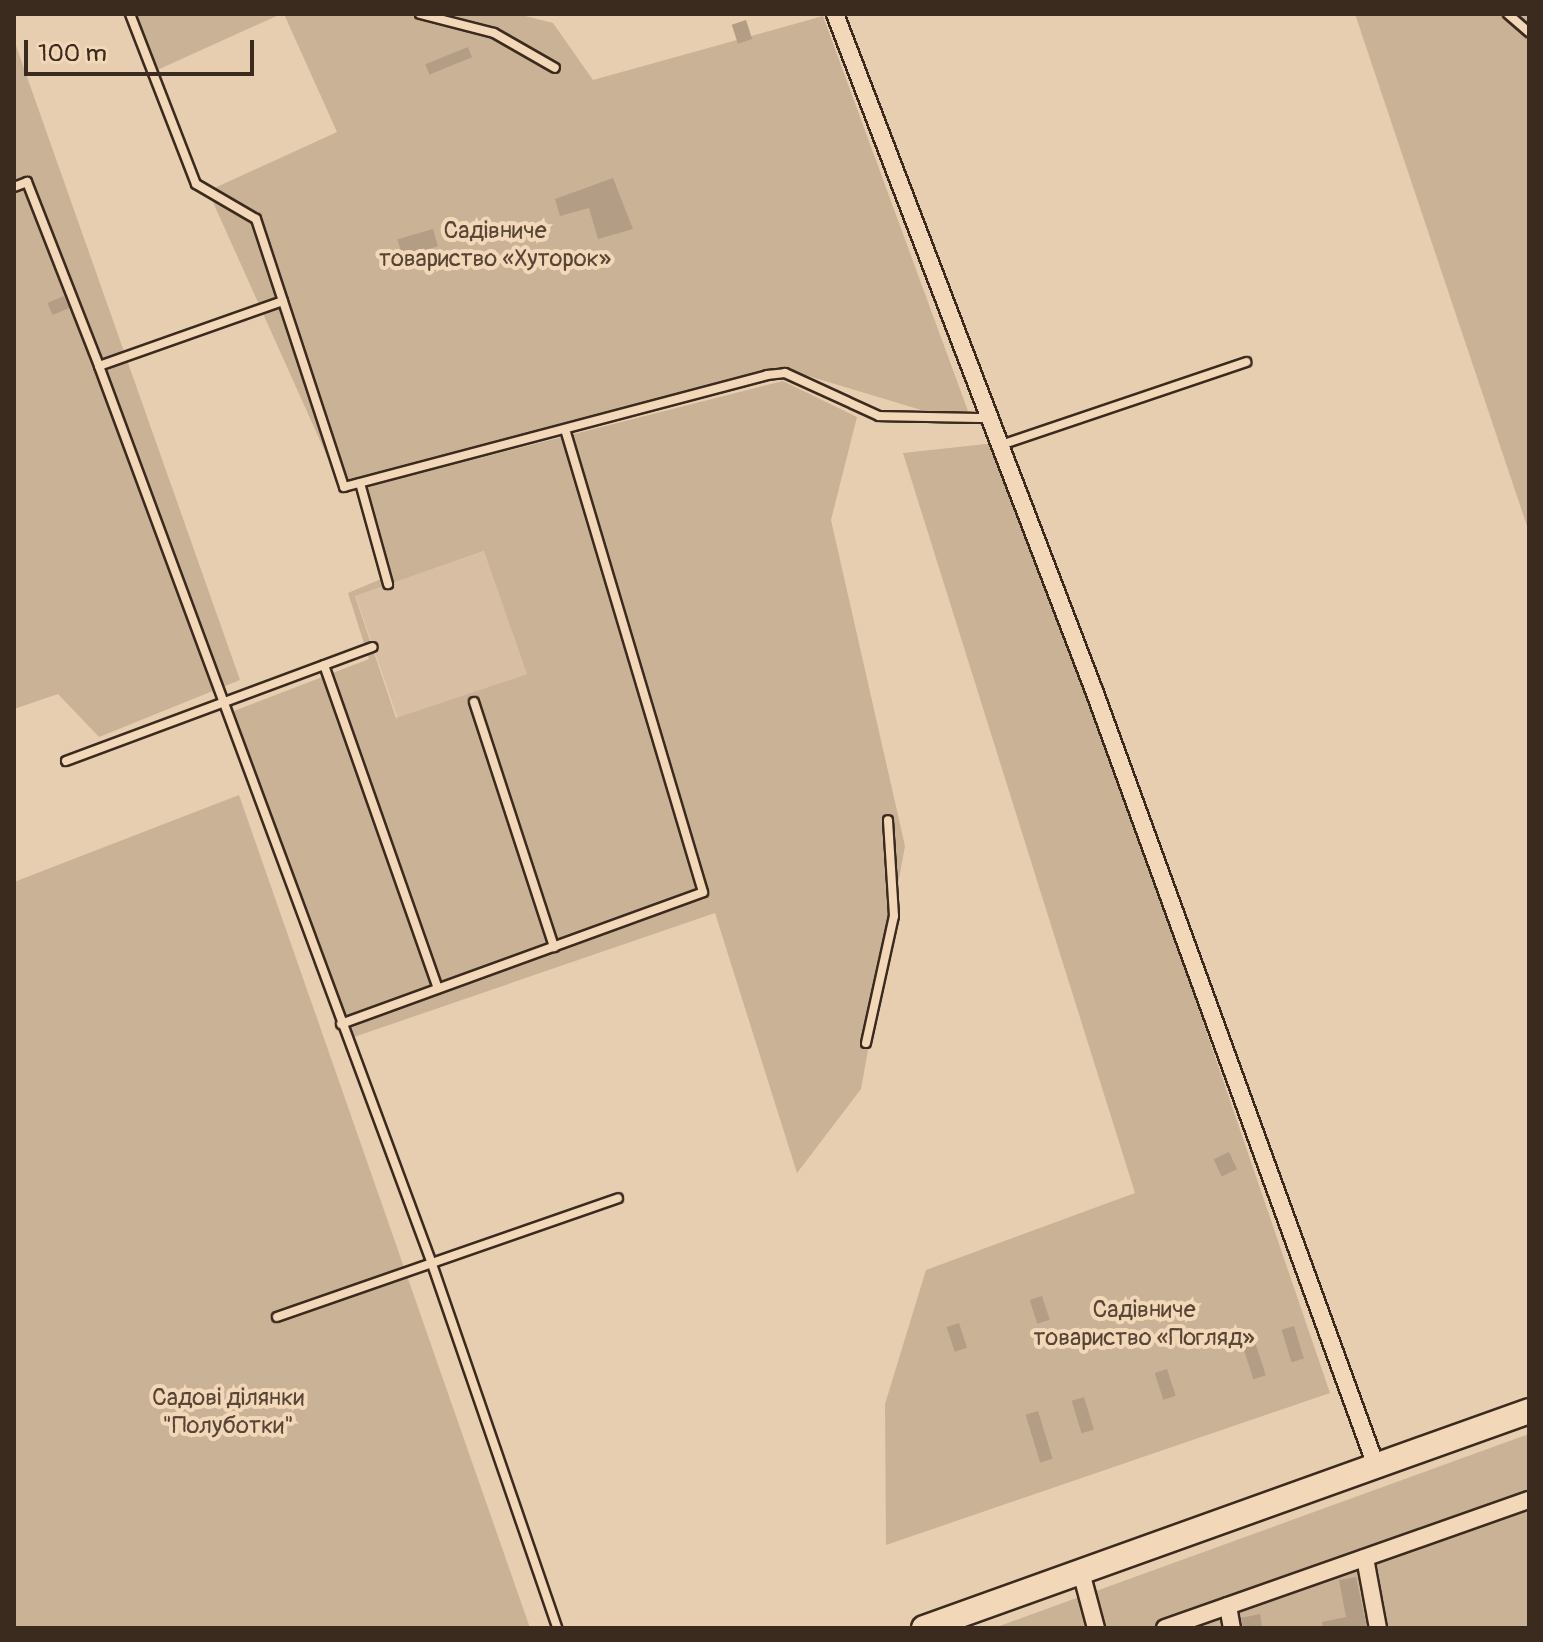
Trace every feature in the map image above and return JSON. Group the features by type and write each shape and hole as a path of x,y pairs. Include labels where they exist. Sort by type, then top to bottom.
{"main road":[{"path":"924,1628 1529,1411"}],"street":[{"path":"835,14 1000,446 1376,1466"},
{"path":"1165,1628 1529,1500"},
{"path":"1365,1558 1378,1628"},
{"path":"1081,1572 1096,1628"},
{"path":"1228,1606 1232,1628"}],"lane":[{"path":"130,14 196,184 256,219 344,487 785,373 879,416 988,418"},
{"path":"420,14 494,33 555,68"},
{"path":"1508,14 1529,32"},
{"path":"14,187 27,182 99,366 432,1264 557,1628"},
{"path":"99,366 283,301"},
{"path":"1000,446 1246,362"},
{"path":"341,1024 703,892 565,430"},
{"path":"360,483 388,584"},
{"path":"66,761 372,647"},
{"path":"324,665 438,989"},
{"path":"474,702 554,947"},
{"path":"866,1043 894,916 888,820"},
{"path":"277,1317 618,1198"}],"shaded area":[{"path":"485,551 527,674 398,719 355,596"}],"green space":[{"path":"132,14 281,14 155,71"},
{"name":"Садівниче товариство «Хуторок»","path":"284,14 517,14 553,23 593,80 823,16 968,411 928,412 785,369 340,485 208,191 337,132"},
{"path":"1355,14 1529,14 1529,532"},
{"path":"14,40 240,680 99,737 58,694 14,709"},
{"path":"783,381 857,417 831,520 905,846 861,1089 797,1173 715,913 354,1037 340,1020 234,711 369,659 348,593 381,579 361,488","holes":["484,551 527,674 396,718 355,596"]},
{"name":"Садівниче товариство «Погляд»","path":"995,443 1078,656 1330,1393 886,1545 885,1404 926,1270 1135,1193 903,453"},
{"name":"Садові ділянки \"Полуботки\"","path":"239,795 530,1628 14,1628 14,882"},
{"path":"1529,1434 1529,1628 994,1628"}],"building":[{"path":"746,20 752,39 738,44 732,25"},
{"path":"468,47 472,57 429,74 425,64"},
{"path":"613,178 633,229 598,239 589,208 560,216 555,199"},
{"path":"433,229 438,246 402,257 397,239"},
{"path":"64,296 69,308 53,315 47,303"},
{"path":"1229,1152 1237,1169 1222,1176 1214,1159"},
{"path":"1042,1296 1050,1320 1037,1324 1030,1300"},
{"path":"959,1323 967,1348 955,1352 947,1327"},
{"path":"1294,1326 1304,1359 1292,1362 1282,1330"},
{"path":"1255,1342 1266,1375 1253,1379 1243,1346"},
{"path":"1167,1369 1176,1396 1163,1400 1155,1373"},
{"path":"1084,1397 1094,1430 1082,1433 1072,1401"},
{"path":"1038,1411 1053,1459 1040,1463 1026,1415"},
{"path":"1356,1577 1367,1628 1323,1628 1322,1622 1346,1617 1339,1580"},
{"path":"1260,1614 1262,1627 1243,1628 1241,1618"}]}
